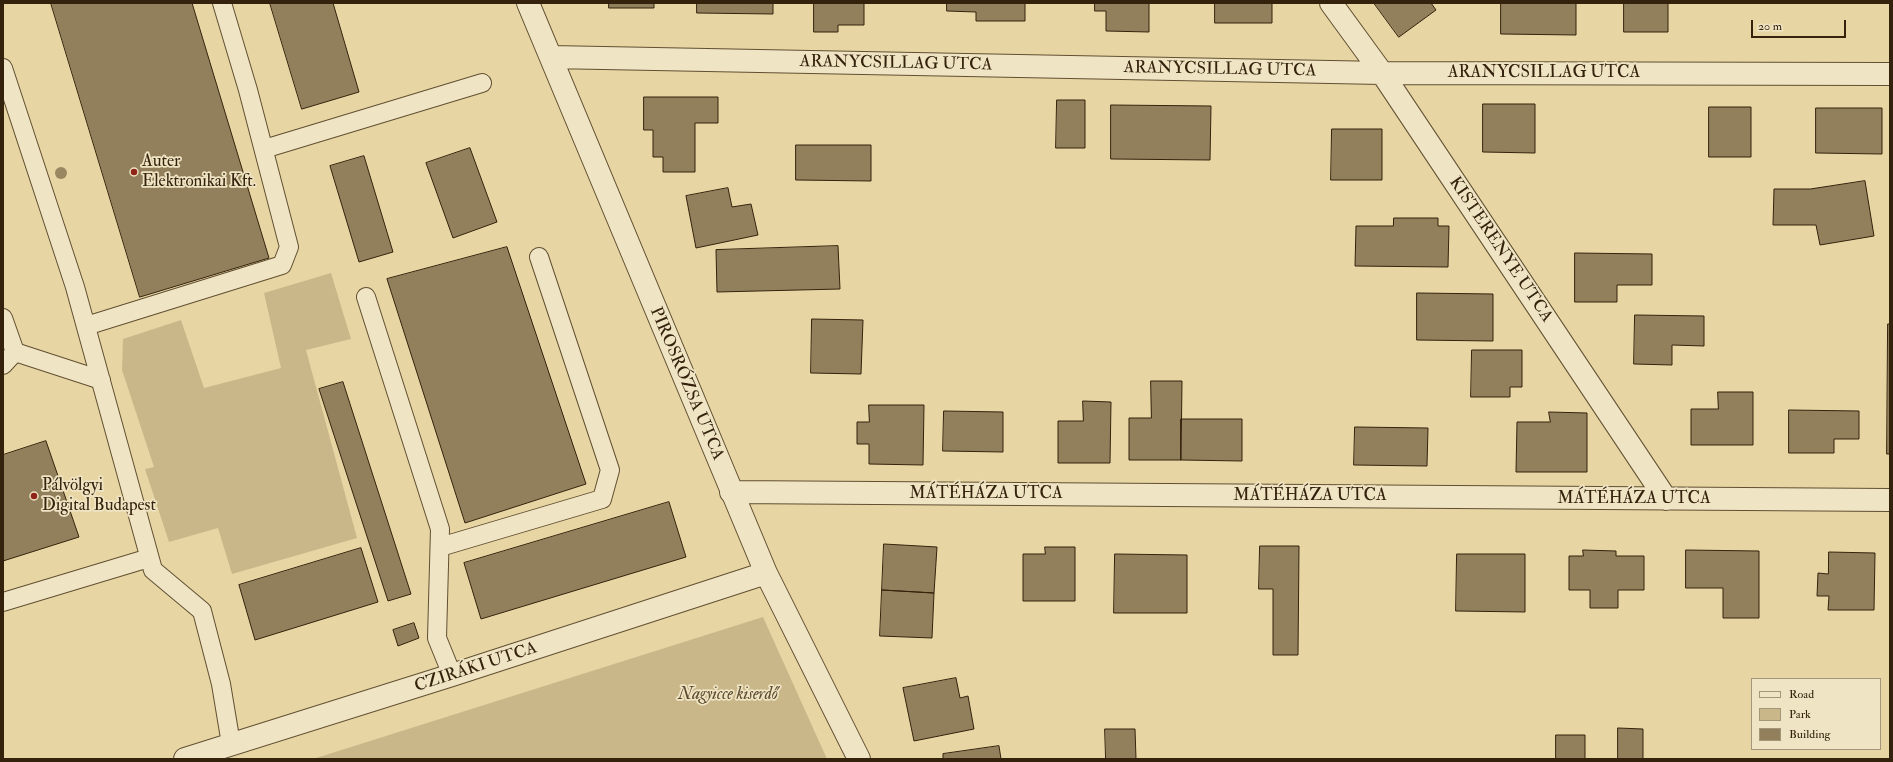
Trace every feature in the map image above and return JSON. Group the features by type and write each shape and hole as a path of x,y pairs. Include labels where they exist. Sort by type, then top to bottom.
{"street":[{"name":"PIROSRÓZSA UTCA","path":"528,3 766,573 859,759"},
{"name":"KISTERENYE UTCA","path":"1331,3 1382,73 1666,499"},
{"name":"ARANYCSILLAG UTCA","path":"551,57 1382,73 1890,74"},
{"name":"MÁTÉHÁZA UTCA","path":"731,492 1890,500"},
{"name":"CZIRÁKI UTCA","path":"185,759 452,676 766,573"}],"lane":[{"path":"86,326 282,266 290,247 264,149 222,3"},
{"path":"3,68 75,287 153,570 202,611 221,684 231,744"},
{"path":"264,149 482,83"},
{"path":"440,547 602,499 610,470 538,257"},
{"path":"366,297 440,529 437,638 452,676"},
{"path":"3,318 15,352"},
{"path":"15,352 100,380"},
{"path":"3,365 15,352"},
{"path":"3,602 150,558"}],"green space":[{"path":"331,273 351,339 306,350 357,538 232,574 218,528 169,542 145,469 154,467 122,370 123,339 181,320 204,388 281,368 264,293"},
{"name":"Nagyicce kiserdő","path":"763,617 827,759 313,759"}],"building":[{"path":"51,3 192,3 269,258 140,297"},
{"path":"270,3 333,3 359,92 302,109"},
{"path":"609,3 654,3 654,8 609,8"},
{"path":"697,3 773,3 773,14 697,13"},
{"path":"814,3 864,3 864,25 838,25 838,32 814,32"},
{"path":"947,3 1025,3 1025,21 976,21 976,12 947,11"},
{"path":"1095,3 1149,3 1149,32 1106,31 1106,11 1095,11"},
{"path":"1215,3 1272,3 1272,23 1215,23"},
{"path":"1374,3 1431,3 1436,10 1399,37"},
{"path":"1501,3 1576,3 1576,35 1501,34"},
{"path":"1624,3 1668,3 1668,32 1624,32"},
{"path":"644,97 718,97 718,123 695,123 695,172 663,172 663,157 653,157 653,130 644,130"},
{"path":"1057,100 1085,100 1085,148 1056,148"},
{"path":"1483,104 1535,104 1535,153 1483,152"},
{"path":"1111,105 1211,106 1210,160 1111,159"},
{"path":"1709,107 1751,107 1751,157 1709,157"},
{"path":"1816,108 1882,108 1882,154 1816,153"},
{"path":"1332,129 1382,129 1382,180 1331,180"},
{"path":"796,145 871,145 871,181 796,180"},
{"path":"470,148 497,222 453,238 426,163"},
{"path":"364,156 393,252 359,262 330,166"},
{"path":"1865,181 1874,236 1820,245 1816,225 1773,225 1774,189 1810,189"},
{"path":"728,188 732,207 751,204 758,235 696,248 686,196"},
{"path":"1394,218 1438,218 1438,226 1449,226 1448,267 1355,266 1356,226 1393,226"},
{"path":"838,246 840,289 717,292 716,250"},
{"path":"507,247 586,484 465,523 387,279"},
{"path":"1575,253 1652,254 1652,285 1617,285 1617,302 1575,302"},
{"path":"1417,293 1493,294 1493,341 1417,340"},
{"path":"1635,315 1704,316 1704,346 1672,345 1672,365 1634,364"},
{"path":"812,319 863,320 861,374 811,373"},
{"path":"1888,324 1890,324 1890,454 1887,454"},
{"path":"1472,350 1522,350 1522,387 1510,387 1510,397 1471,397"},
{"path":"1151,381 1182,381 1181,460 1129,460 1129,418 1151,418"},
{"path":"343,382 411,594 388,601 319,389"},
{"path":"1718,392 1753,392 1753,445 1691,445 1691,409 1718,409"},
{"path":"1083,401 1111,402 1110,463 1058,463 1058,421 1083,421"},
{"path":"869,405 924,405 923,465 869,464 869,444 857,444 857,422 869,422"},
{"path":"1789,410 1859,411 1859,439 1834,439 1834,453 1789,453"},
{"path":"944,411 1003,412 1003,452 943,451"},
{"path":"1549,412 1587,413 1587,472 1516,472 1517,422 1550,422"},
{"path":"1181,419 1242,419 1242,461 1181,460"},
{"path":"1355,427 1428,428 1427,466 1354,465"},
{"name":"Pálvölgyi Digital Budapest","path":"46,441 79,537 3,561 3,455"},
{"path":"669,502 686,557 481,619 464,563"},
{"path":"884,544 937,547 934,593 882,590"},
{"path":"1260,546 1299,546 1298,655 1273,655 1273,589 1259,589"},
{"path":"1045,547 1075,547 1075,601 1023,601 1023,554 1045,554"},
{"path":"361,548 378,602 255,640 239,585"},
{"path":"1583,550 1616,551 1616,556 1644,556 1644,590 1618,590 1618,608 1590,608 1590,590 1569,590 1569,556 1583,556"},
{"path":"1686,550 1759,551 1759,618 1723,618 1723,588 1686,588"},
{"path":"1829,552 1875,553 1874,610 1828,610 1829,596 1817,596 1818,573 1828,574"},
{"path":"1115,554 1187,555 1187,613 1114,613"},
{"path":"1457,554 1525,554 1525,612 1456,611"},
{"path":"882,590 934,593 932,638 880,636"},
{"path":"414,623 419,638 398,646 393,630"},
{"path":"956,678 960,698 968,696 974,729 914,741 903,688"},
{"path":"1618,728 1643,729 1643,759 1618,759"},
{"path":"1105,729 1135,729 1136,759 1106,759"},
{"path":"1556,735 1585,735 1585,759 1556,759"},
{"path":"999,746 1001,759 943,759 943,754"}],"place":[{"name":"Auter Elektronikai Kft.","path":"134,172"},
{"name":"Pálvölgyi Digital Budapest","path":"34,496"}]}
